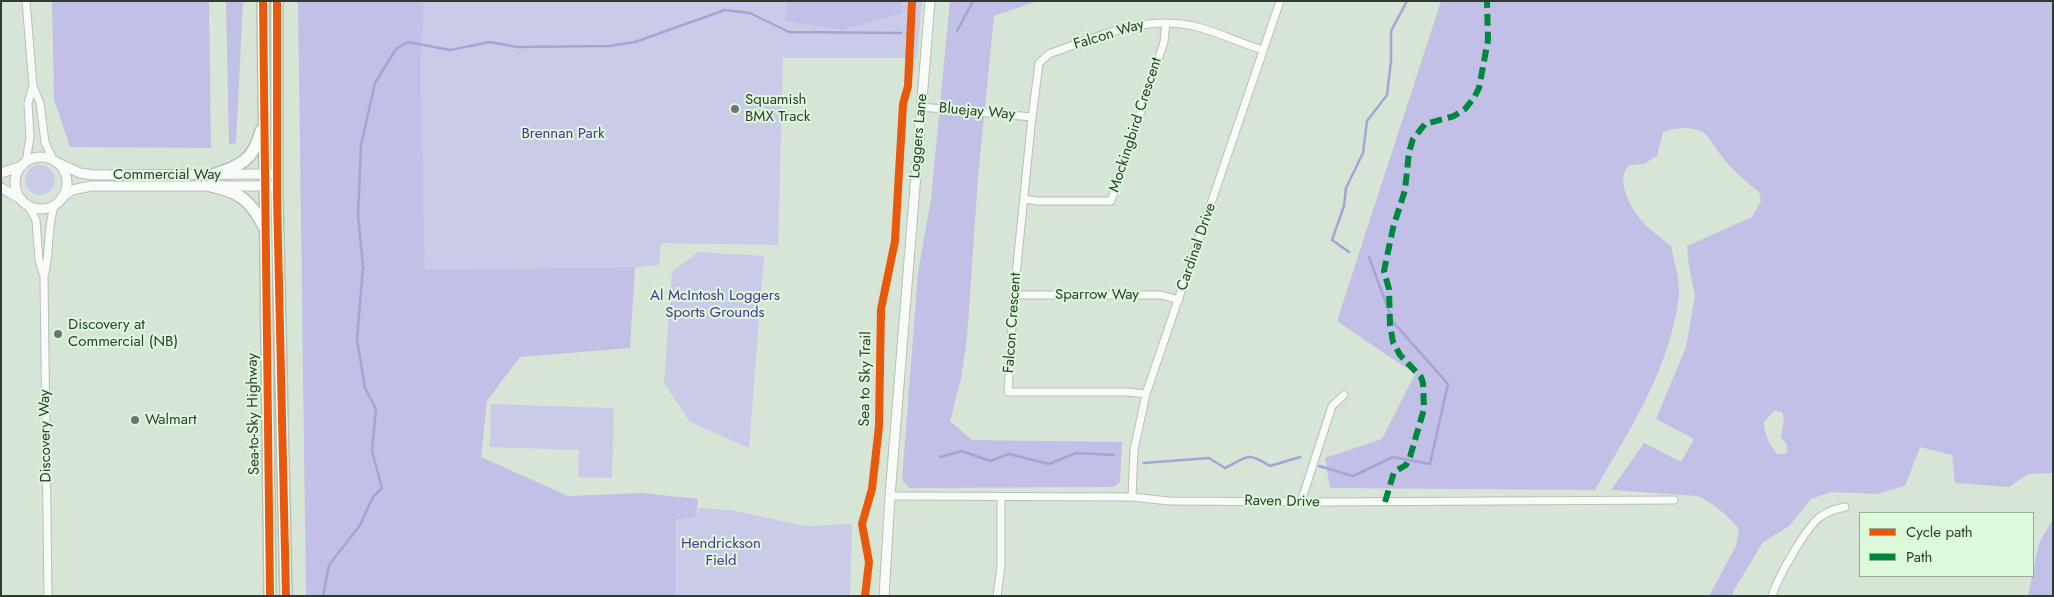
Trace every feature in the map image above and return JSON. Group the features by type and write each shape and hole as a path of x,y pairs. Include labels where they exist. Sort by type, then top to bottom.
{"highway":[{"path":"263,1 265,112 260,134 253,152 240,164 212,180 224,189 242,196 252,207 266,231"},
{"name":"Sea-to-Sky Highway","path":"278,1 277,180 286,596"},
{"name":"Sea-to-Sky Highway","path":"265,112 270,596"}],"street":[{"path":"1,188 24,202 38,208 47,208 55,204 62,197 66,188 67,180 64,172 45,142 40,103 33,86 26,1"},
{"name":"Loggers Lane","path":"884,596 890,496 930,1"},
{"name":"Cardinal Drive","path":"1132,497 1135,442 1146,394 1280,1"},
{"name":"Falcon Way","path":"1032,117 1037,69 1043,58 1049,54 1132,26 1143,23 1166,23 1196,27 1263,50"},
{"name":"Mockingbird Crescent","path":"1024,199 1037,201 1111,201 1164,42 1166,23"},
{"path":"24,202 16,185 16,177 24,164 30,137 28,103 33,86"},
{"name":"Bluejay Way","path":"921,107 1032,117"},
{"name":"Falcon Crescent","path":"1032,117 1014,295 1008,392 1128,392 1146,394"},
{"path":"1,173 38,157 56,162"},
{"name":"Commercial Way","path":"56,162 85,174 212,180 277,180"},
{"name":"Commercial Way","path":"62,197 72,190 91,186 212,180"},
{"name":"Discovery Way","path":"24,202 36,220 38,260 44,277"},
{"name":"Discovery Way","path":"48,596 44,277 49,259 50,216 55,204"},
{"name":"Sparrow Way","path":"1014,295 1161,295 1179,300"},
{"path":"1301,502 1332,406 1344,395"},
{"name":"Raven Drive","path":"890,496 1132,497 1169,501 1301,502 1674,500"},
{"path":"997,596 1001,566 1001,497"},
{"path":"1772,596 1814,522 1828,512 1845,507"}],"green space":[{"name":"Brennan Park","path":"424,1 922,1 917,58 783,58 778,245 661,243 659,265 635,267 425,270 421,65"},
{"path":"40,165 51,169 55,180 51,191 40,195 29,191 25,180 29,169"},
{"name":"Al McIntosh Loggers Sports Grounds","path":"698,252 764,256 749,448 690,422 664,383 672,272"},
{"path":"491,404 611,408 614,410 612,478 578,477 579,450 490,447"},
{"name":"Hendrickson Field","path":"698,508 732,510 803,526 852,524 850,596 675,596 675,520 696,517"}],"shaded area":[{"path":"52,1 209,1 211,148 70,147 54,99"},
{"path":"226,1 243,1 236,143 229,145"},
{"path":"298,1 424,1 421,65 425,270 635,267 630,348 520,357 487,401 481,457 568,496 643,493 698,499 696,517 675,520 675,596 306,596"},
{"path":"787,1 902,1 902,13 843,30 785,21"},
{"path":"950,1 1038,1 994,16 978,177 967,338 961,379 950,421 972,440 1122,442 1120,482 1114,487 910,488 902,480 918,273 931,199"},
{"path":"1441,1 2053,1 2053,473 2028,474 2009,487 1955,483 1952,455 1920,447 1905,486 1876,494 1831,492 1811,499 1789,526 1763,542 1733,592 1733,596 1709,596 1736,546 1739,529 1715,506 1697,496 1611,490 1644,443 1681,462 1694,439 1656,419 1686,347 1695,296 1687,246 1752,217 1761,201 1759,192 1728,164 1708,137 1699,130 1681,128 1663,132 1657,156 1644,164 1629,165 1625,171 1623,178 1624,186 1629,201 1637,215 1644,224 1671,246 1678,277 1679,295 1667,348 1658,373 1635,420 1595,490 1330,488 1325,458 1382,439 1415,374 1337,321","holes":["1774,411 1782,412 1784,419 1781,437 1787,445 1787,452 1785,454 1777,454 1765,432 1764,422"]},
{"path":"2053,519 2053,596 2028,596 2032,577 2034,577 2039,543"}],"waterway":[{"path":"957,31 973,1"},
{"path":"1349,252 1332,240 1344,206 1346,188 1363,153 1367,121 1387,95 1391,61 1391,31 1407,1"},
{"path":"323,596 329,565 360,525 373,497 382,488 372,451 376,409 365,388 357,339 363,267 358,215 361,145 375,83 396,49 408,42 450,50 490,42 517,47 609,46 635,42 725,10 750,13 789,32 901,33"},
{"path":"1319,466 1353,476 1393,457 1430,464 1448,384 1393,322 1369,257"},
{"path":"940,457 962,451 990,461 1009,454 1049,464 1076,453 1114,455"},
{"path":"1144,463 1209,458 1225,468 1247,457 1256,458 1270,466 1300,457"}],"marked path":[{"path":"1385,502 1394,472 1406,465 1410,457 1424,409 1421,377 1400,355 1393,342 1390,325 1389,289 1384,271 1393,228 1405,190 1409,152 1413,139 1425,124 1454,116 1465,109 1479,88 1488,40 1487,1"}],"cycle path":[{"path":"263,1 270,596"},
{"path":"277,1 277,196 286,596"},
{"name":"Sea to Sky Trail","path":"865,596 869,562 862,524 872,489 879,426 881,309 895,241 903,104 908,86 912,1"}],"place":[{"name":"Squamish BMX Track","path":"735,109"},
{"name":"Discovery at Commercial (NB)","path":"58,334"},
{"name":"Walmart","path":"135,420"}]}
